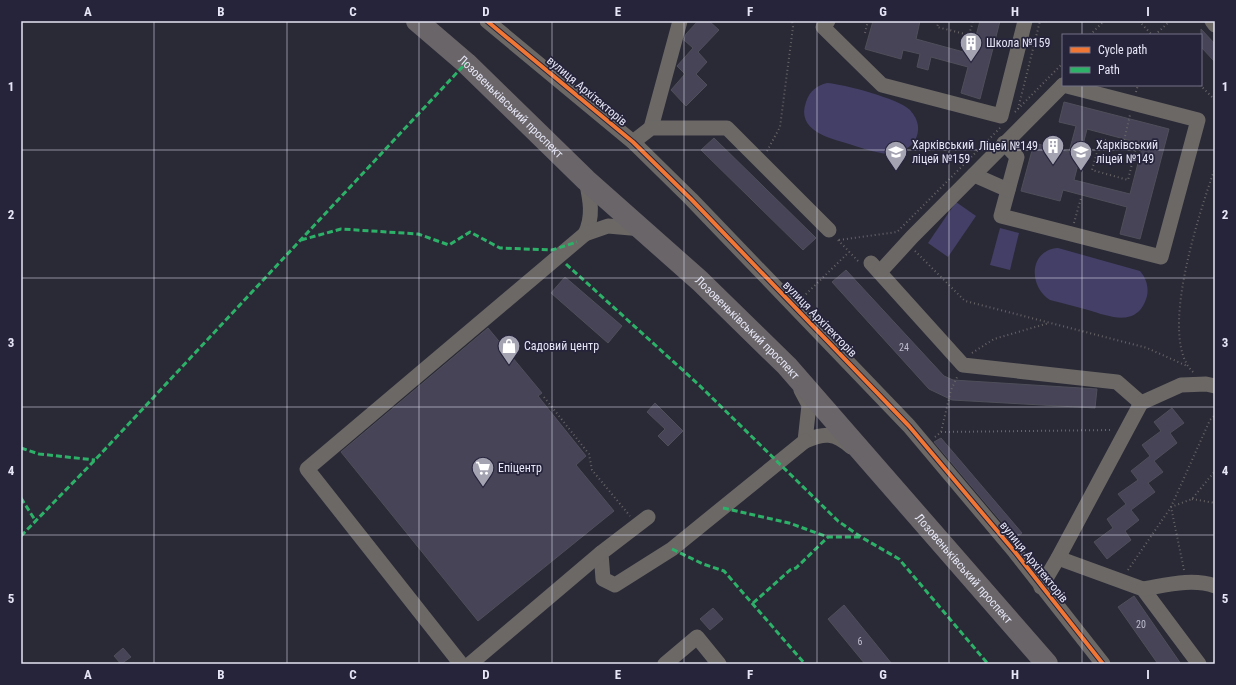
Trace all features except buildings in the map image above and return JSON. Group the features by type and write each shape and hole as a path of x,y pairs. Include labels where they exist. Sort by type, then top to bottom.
{"highway":[{"name":"Лозовеньківський проспект","path":"417,21 466,63 586,180 644,229 753,331 812,393 1047,664"}],"street":[{"name":"вулиця Архітекторів","path":"486,21 633,142 691,199 794,306 908,426 1015,552 1103,664"},
{"path":"651,128 680,21"},
{"path":"828,21 823,27 882,85 1001,116 1025,21"},
{"path":"1212,21 1215,25"},
{"path":"1062,86 1004,143 907,243 876,267 963,365 1117,382 1142,403"},
{"path":"1004,143 1017,157 1001,216 1161,257 1198,120 1067,86"},
{"path":"633,142 651,128 726,128 834,235"},
{"path":"974,175 1008,190"},
{"path":"585,234 590,221 591,212 586,180"},
{"path":"461,664 307,469 585,234 608,226 644,229"},
{"path":"753,331 762,349 803,392 809,405 805,441"},
{"path":"1041,587 1142,403 1181,385 1210,385"},
{"path":"601,553 602,579 615,585 672,549 805,441 821,435 831,435 849,445 882,481 891,484"},
{"path":"470,664 641,519"},
{"path":"1058,558 1142,589 1182,583 1203,582 1215,586"},
{"path":"1142,589 1199,664"},
{"path":"665,664 697,637 719,664"}],"path":[{"path":"761,161 780,127 793,27 792,21"},
{"path":"865,33 868,21"},
{"path":"939,21 937,27 969,35 973,21"},
{"path":"1018,110 1040,21"},
{"path":"1091,34 1104,21"},
{"path":"1138,21 1151,34"},
{"path":"1156,34 1170,21"},
{"path":"1012,115 1062,64"},
{"path":"1201,86 1215,100"},
{"path":"1123,145 1133,103"},
{"path":"834,235 897,232 1001,126"},
{"path":"1100,139 1123,145 1136,148 1128,180 1092,170 1100,139"},
{"path":"1187,366 1179,340 1181,292 1204,199 1215,168"},
{"path":"1071,234 1081,198"},
{"path":"897,232 965,301 1147,348 1187,366 1210,385"},
{"path":"834,235 865,268 876,267"},
{"path":"794,306 849,252"},
{"path":"941,432 951,390 967,357 994,338 1051,323"},
{"path":"544,397 589,454 592,470 641,519"},
{"path":"1109,576 1129,570 1171,507 1210,420 1215,416"},
{"path":"924,445 941,432 1127,430"},
{"path":"1171,507 1192,499 1215,471"},
{"path":"1192,499 1215,503"},
{"path":"1171,507 1185,575 1182,583"}],"shaded area":[{"path":"827,83 845,86 884,97 895,101 910,110 916,119 918,127 914,142 908,148 900,152 891,154 881,153 832,139 816,131 806,120 804,112 806,102 809,95 814,90 820,85"},
{"path":"956,202 976,216 948,257 928,243"},
{"path":"1000,228 1019,233 1010,270 990,265"},
{"path":"1058,248 1140,271 1144,277 1148,289 1143,306 1137,313 1123,318 1050,300 1043,294 1038,286 1035,278 1035,270 1041,255 1048,250"}],"marked path":[{"path":"21,536 95,460 466,63"},
{"path":"301,240 341,229 418,234 449,245 470,232 500,248 552,250 577,242"},
{"path":"566,264 698,384 838,521 861,537 899,559 988,664"},
{"path":"21,448 39,454 95,460"},
{"path":"21,498 35,520"},
{"path":"723,508 789,523 828,537 861,537"},
{"path":"753,603 790,570 796,568 828,537"},
{"path":"672,549 703,564 724,571 805,664"}],"cycle path":[{"path":"487,21 633,142 691,199 909,426 1015,552 1103,664"}],"place":[{"name":"Школа №159","path":"971,62"},
{"name":"Ліцей №149","path":"1053,166"},
{"name":"Харківський ліцей №159","path":"896,172"},
{"name":"Харківський ліцей №149","path":"1081,172"},
{"name":"Садовий центр","path":"509,366"},
{"name":"Епіцентр","path":"483,488"}]}
